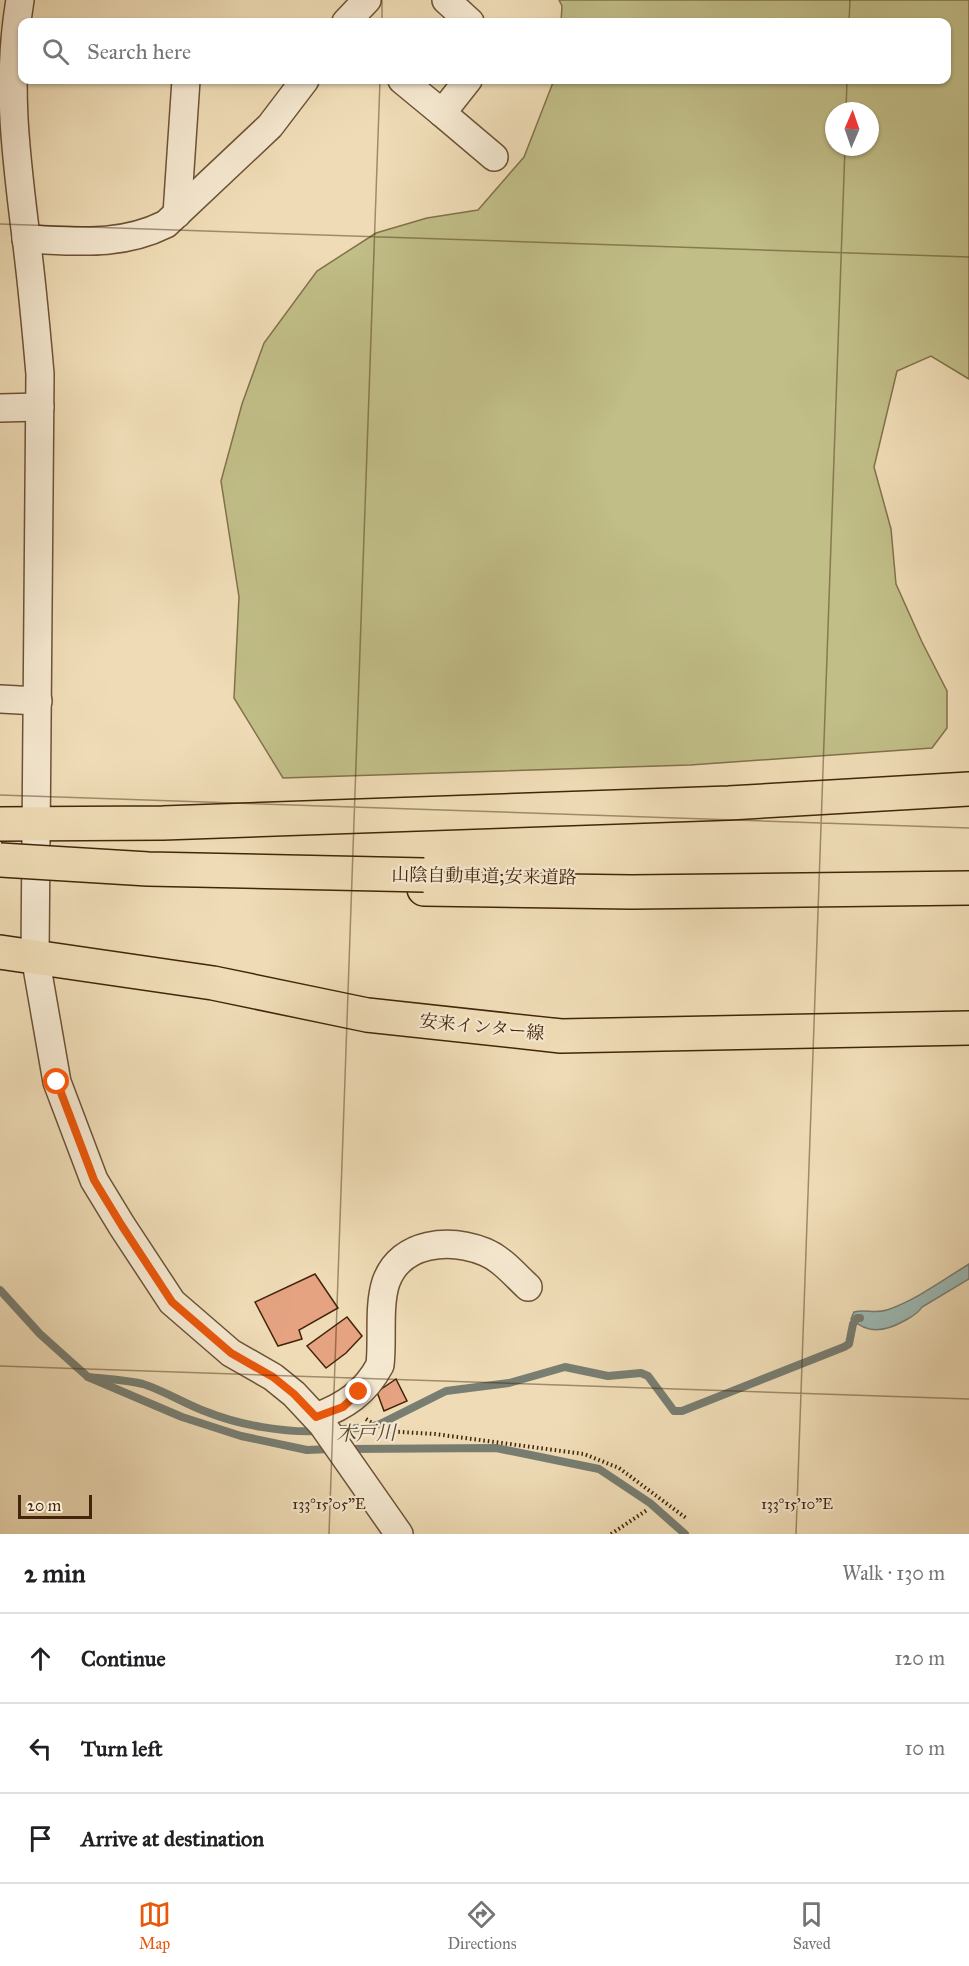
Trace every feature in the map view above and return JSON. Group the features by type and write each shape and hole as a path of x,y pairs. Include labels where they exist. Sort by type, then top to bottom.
{"main road":[{"path":"0,824 187,822 706,804 969,789"},
{"name":"山陰自動車道;安来道路","path":"0,860 632,892 969,888"},
{"name":"山陰自動車道;安来道路","path":"0,875 304,887 424,882 969,873"},
{"name":"安来インター線","path":"0,952 213,983 367,1015 561,1036 969,1028"}],"street":[{"path":"20,0 11,89 16,165 38,353 40,407 35,956 57,1082 94,1180 172,1302 231,1353 273,1377 294,1394 319,1421 399,1534"},
{"path":"350,18 368,0"},
{"path":"446,0 466,18"},
{"path":"177,214 186,84"},
{"path":"26,239 90,242 126,239 151,232 166,224 270,126 302,84"},
{"path":"407,84 494,157"},
{"path":"442,113 465,84"},
{"path":"0,408 40,407"},
{"path":"0,699 38,701"},
{"path":"319,1421 343,1407 376,1374 380,1365 383,1295 386,1281 403,1257 423,1247 443,1244 479,1251 487,1253 506,1266 528,1287"}],"path":[{"path":"371,1422 379,1428 392,1432 435,1434 584,1454 619,1468 686,1518"},
{"path":"611,1534 647,1510"}],"shaded area":[{"path":"559,0 969,0 969,379 931,356 897,371 874,467 891,529 896,584 947,691 947,728 932,748 690,765 283,778 234,698 239,597 221,481 242,404 264,343 317,271 376,233 427,218 478,210 524,157 552,84 951,84 951,18 561,18 562,6"}],"water":[{"path":"969,1264 969,1279 897,1325 876,1330 857,1324 851,1319 854,1312 883,1311 898,1306"}],"building":[{"path":"315,1274 338,1308 299,1330 302,1339 278,1346 255,1302"},
{"path":"347,1317 362,1336 346,1353 326,1368 307,1346"},
{"path":"396,1379 407,1401 384,1411 377,1392"}],"waterway":[{"name":"木戸川","path":"0,1290 40,1334 88,1377 182,1417 241,1436 307,1450 332,1449"},
{"path":"332,1430 380,1424 446,1391 509,1383 565,1367 608,1376 641,1373 648,1376 674,1411 682,1411 844,1347 849,1344 853,1324 857,1318 860,1318"},
{"path":"88,1377 143,1384 220,1417 248,1424 292,1431 320,1431"},
{"name":"木戸川","path":"347,1449 496,1448 599,1469 650,1503 685,1534"}],"route":[{"path":"57,1082 94,1180 172,1302 231,1353 273,1377 294,1394 316,1417 343,1407 359,1392"}]}
